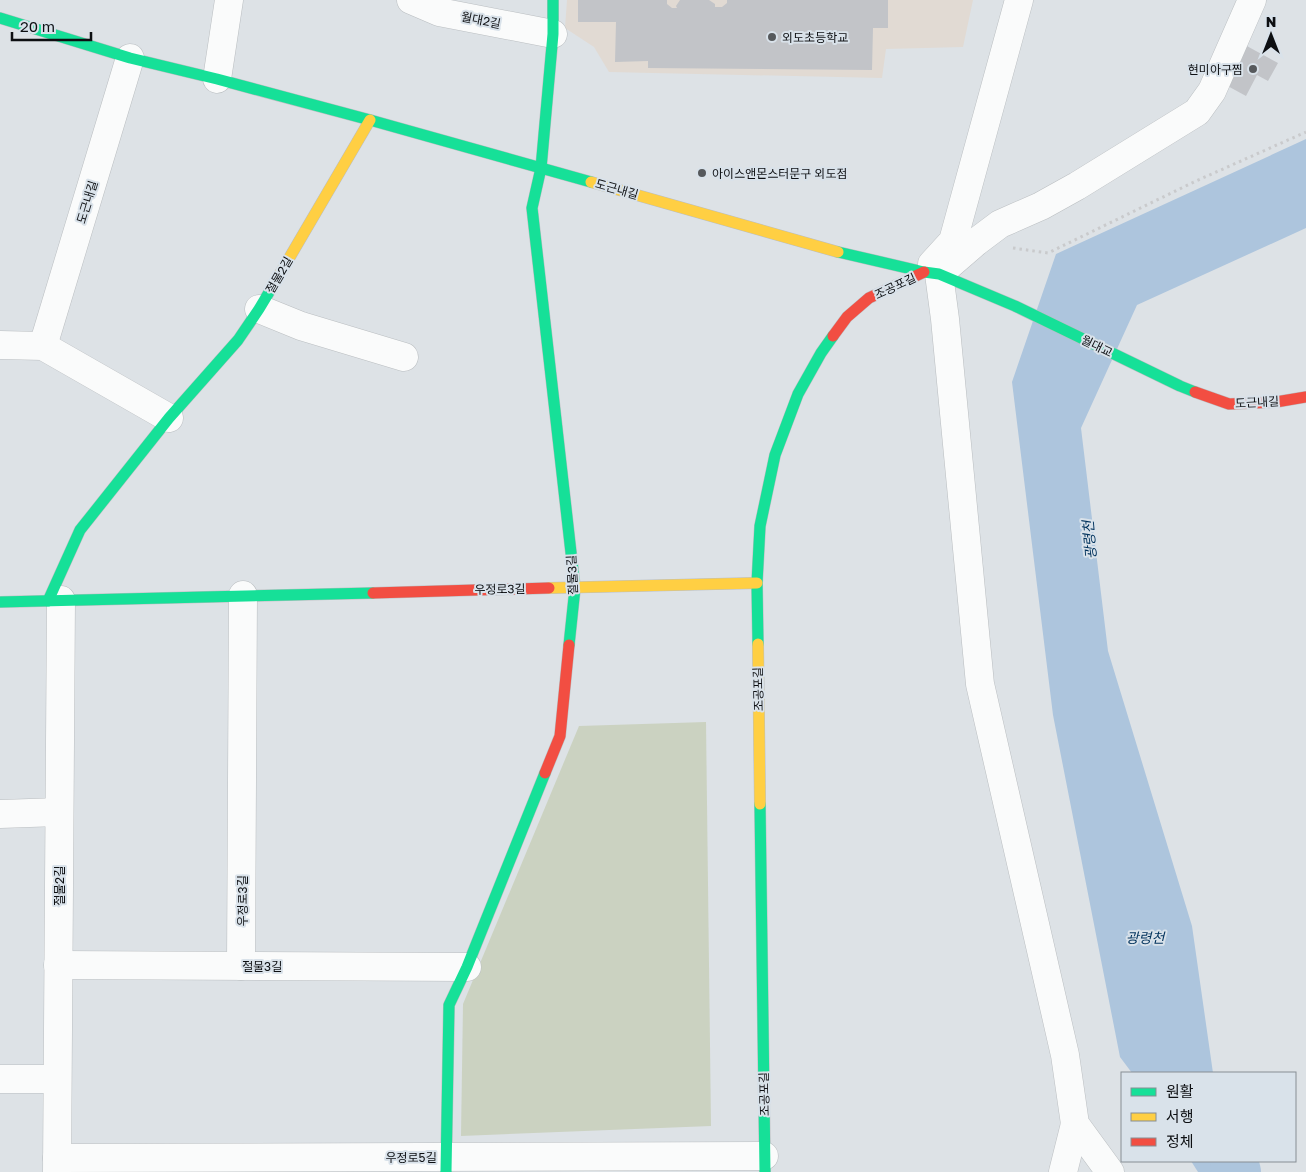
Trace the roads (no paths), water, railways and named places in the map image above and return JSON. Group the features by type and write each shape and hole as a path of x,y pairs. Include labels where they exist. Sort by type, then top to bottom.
{"street":[{"path":"217,79 229,0"},
{"name":"월대2길","path":"412,0 439,12 553,34"},
{"path":"541,168 553,34 553,0"},
{"path":"931,273 954,241 1019,0"},
{"path":"931,273 1000,224 1041,206 1070,190 1197,112 1212,91 1252,0"},
{"name":"도근내길","path":"0,18 130,58 370,120 845,254 931,273 1014,306"},
{"name":"도근내길","path":"43,346 130,58"},
{"name":"절물2길","path":"57,1165 59,812 54,601 80,530 169,418 238,340 259,309 370,120"},
{"name":"절물3길","path":"446,1164 449,1006 467,967 560,736 575,588 532,208 541,168"},
{"path":"931,273 946,329 980,684 1066,1055 1075,1124 1064,1172"},
{"name":"조공포길","path":"764,1164 757,583 760,526 775,455 798,394 821,353 847,317 870,298 931,273"},
{"name":"월대교","path":"1014,306 1180,386"},
{"path":"259,309 301,326 404,357"},
{"path":"0,345 43,346 169,418"},
{"name":"도근내길","path":"1180,386 1229,404 1276,402 1306,397"},
{"name":"우정로3길","path":"0,602 757,583"},
{"name":"우정로3길","path":"241,966 243,596"},
{"path":"0,814 59,812"},
{"name":"절물3길","path":"58,965 467,967"},
{"path":"0,1079 57,1079"},
{"path":"1075,1124 1110,1172"},
{"name":"우정로5길","path":"57,1165 764,1164"}],"water":[{"name":"광령천","path":"1306,139 1306,228 1137,305 1081,428 1108,651 1192,926 1213,1072 1131,1072 1120,1057 1053,715 1012,382 1056,254"},
{"path":"1192,1162 1234,1162 1237,1172 1198,1172"}],"waterway":[{"name":"광령천","path":"1234,1162 1237,1172"}],"place":[{"name":"외도초등학교","path":"772,37"},
{"name":"현미아구찜","path":"1253,69"},
{"name":"아이스앤몬스터문구 외도점","path":"702,173"}]}
